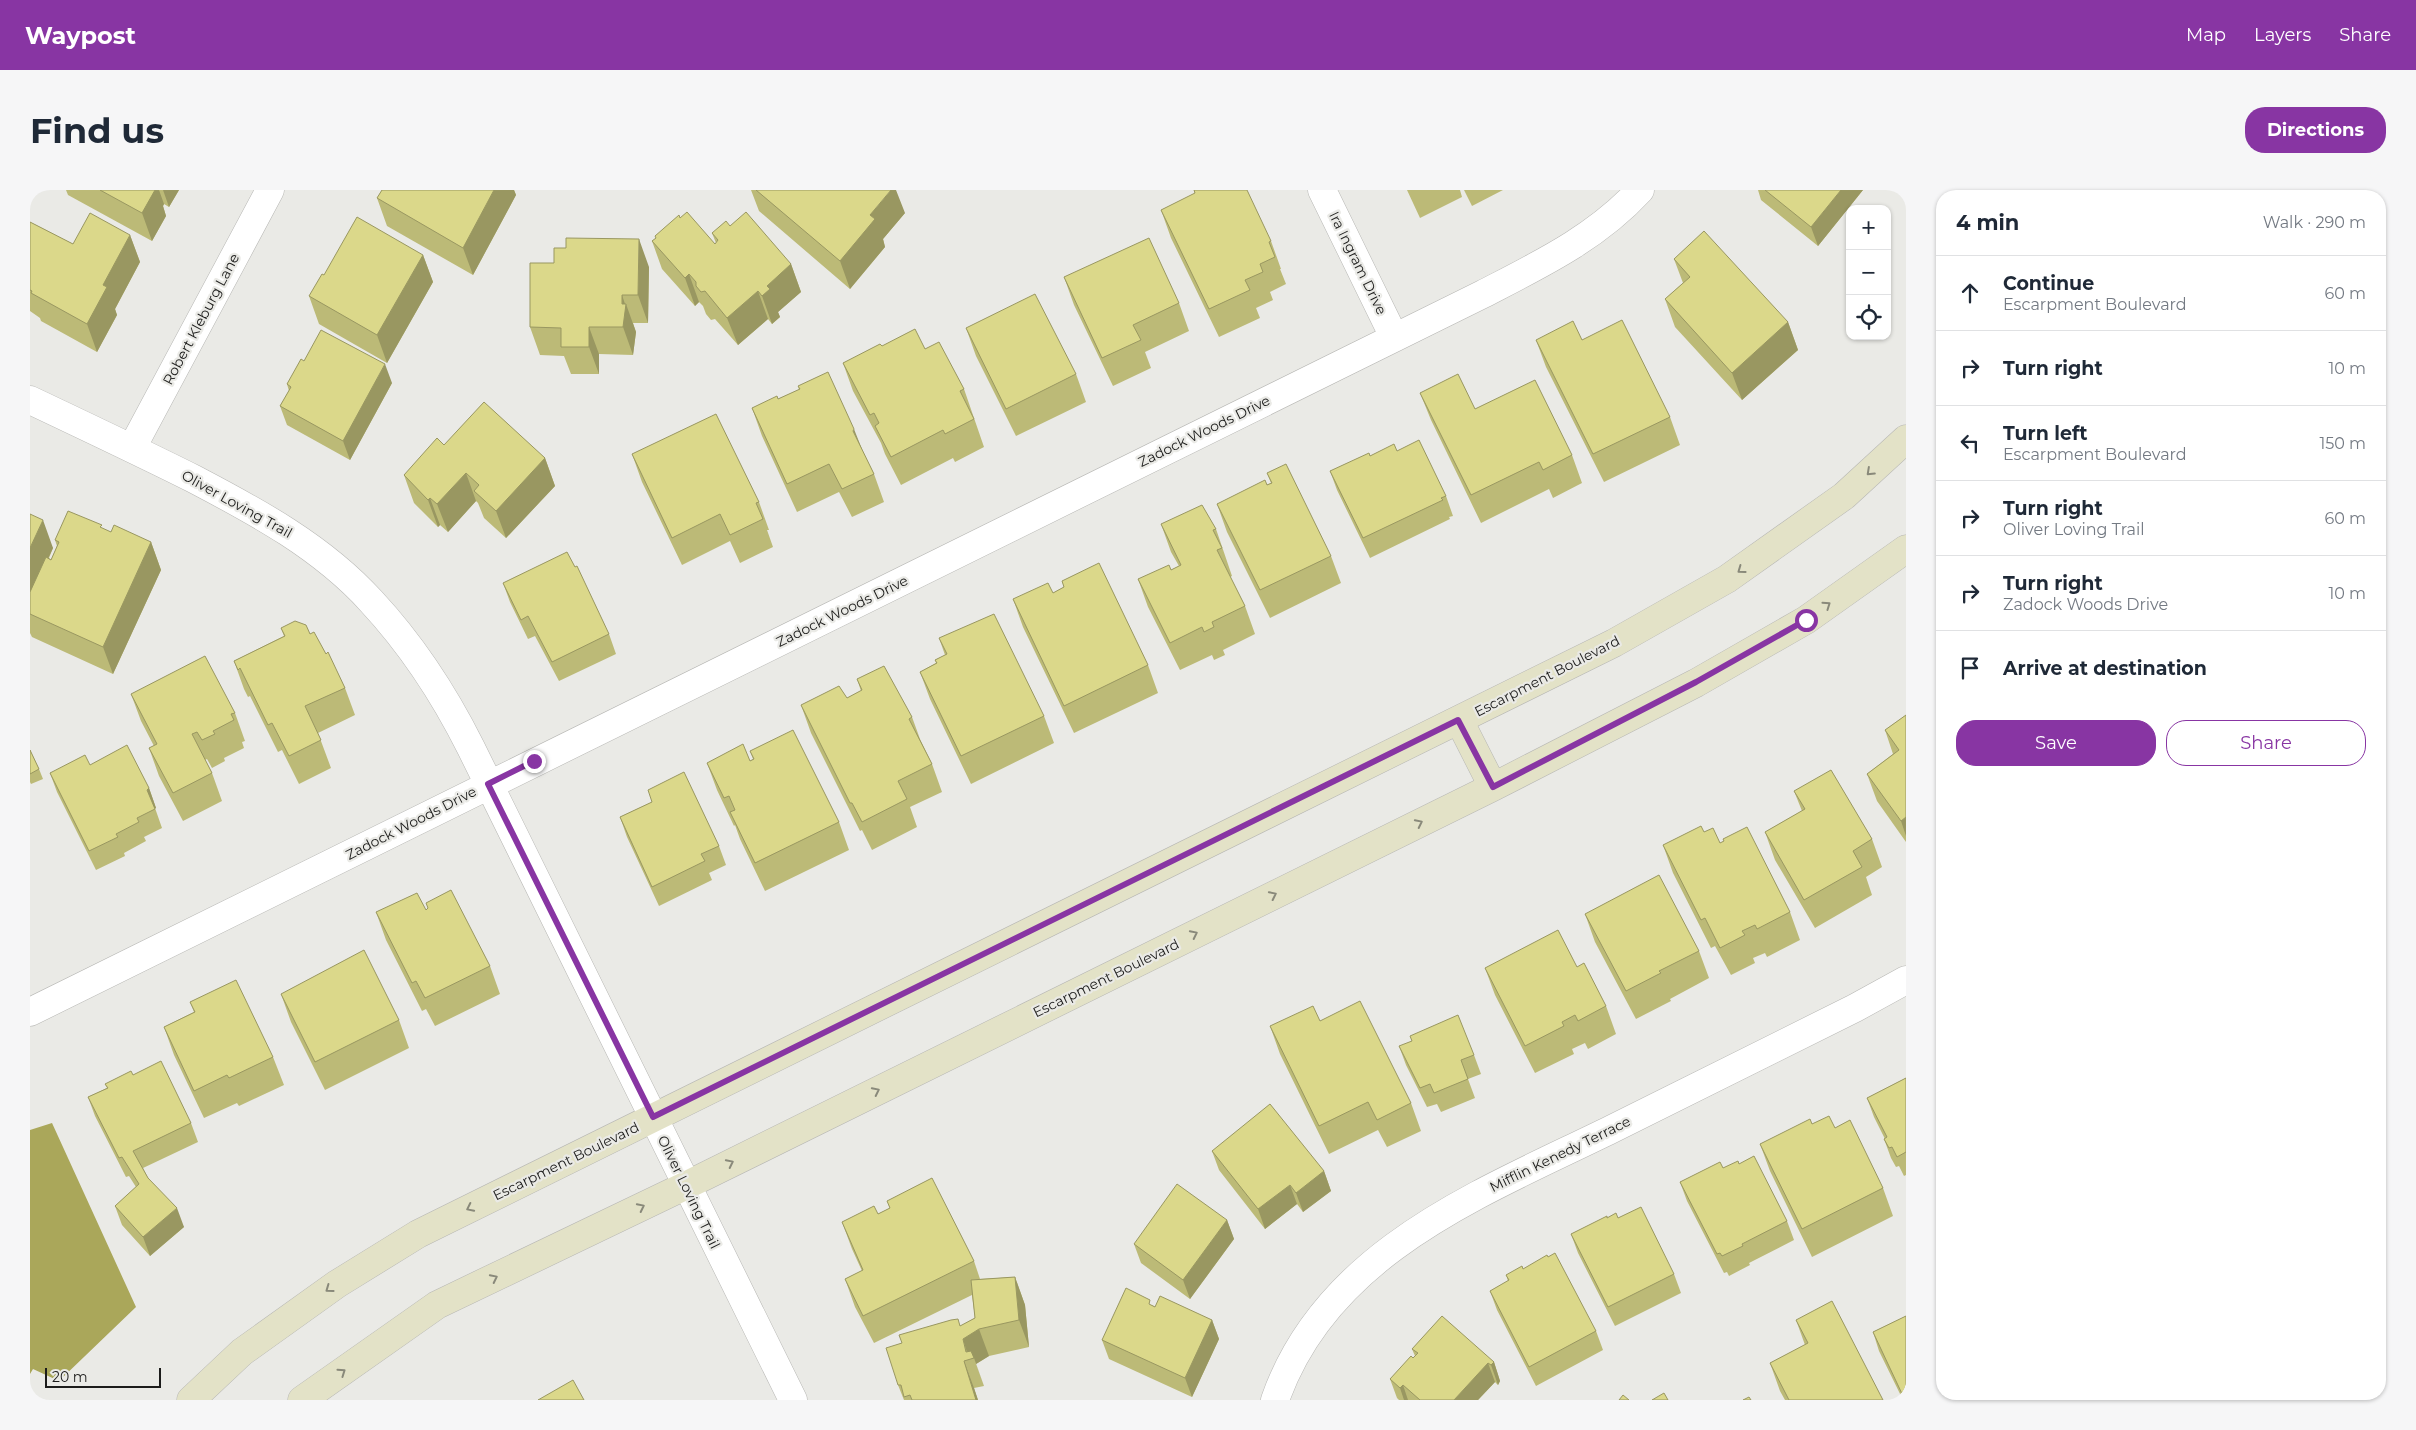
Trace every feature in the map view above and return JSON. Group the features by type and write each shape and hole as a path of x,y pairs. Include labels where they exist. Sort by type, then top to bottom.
{"main road":[{"name":"Escarpment Boulevard","path":"191,1400 242,1352 337,1284 418,1234 1614,643 1727,579 1844,496 1906,439"},
{"name":"Escarpment Boulevard","path":"302,1400 437,1305 686,1185 1493,787 1696,682 1806,620 1906,549"},
{"path":"1458,720 1493,787"}],"street":[{"name":"Robert Kleburg Lane","path":"132,448 270,190"},
{"name":"Ira Ingram Drive","path":"1322,190 1394,337"},
{"name":"Zadock Woods Drive","path":"30,1012 1559,255 1592,234 1628,204 1640,190"},
{"name":"Oliver Loving Trail","path":"30,400 132,448 246,506 299,539 340,571 370,599 399,633 432,677 462,730 793,1400"},
{"name":"Mifflin Kenedy Terrace","path":"1276,1400 1297,1350 1319,1318 1356,1278 1413,1231 1484,1192 1855,1008 1906,980"}],"shaded area":[{"path":"52,1123 136,1307 59,1381 33,1369 30,1374 30,1130"}],"building":[{"path":"100,190 155,190 142,213"},
{"path":"382,190 494,190 463,248 377,198"},
{"path":"756,190 891,190 870,215 875,219 840,261"},
{"path":"1194,190 1247,190 1271,241 1269,242 1275,257 1260,264 1263,272 1245,280 1250,290 1209,309 1161,210 1195,193"},
{"path":"1765,190 1841,190 1811,227"},
{"path":"687,212 715,244 718,240 712,233 726,221 730,226 746,212 791,264 767,286 770,289 762,296 758,291 727,318 705,291 701,292 689,274 685,278 652,241 656,238 655,236 679,215 680,218"},
{"path":"90,213 130,235 103,285 107,287 87,324 31,293 30,222 73,244"},
{"path":"357,217 423,255 377,335 309,296 322,274 324,275"},
{"path":"1704,231 1788,322 1732,373 1665,299 1690,277 1674,259"},
{"path":"566,238 639,239 638,295 622,295 622,304 626,304 623,327 589,327 589,347 561,347 561,328 530,327 530,263 554,263 554,248 566,248"},
{"path":"1149,238 1179,303 1133,325 1141,340 1102,358 1064,277"},
{"path":"1035,294 1076,374 1006,409 966,328"},
{"path":"1622,320 1670,417 1593,454 1536,340 1573,321 1582,340"},
{"path":"915,329 925,349 939,342 964,389 960,391 974,419 945,434 943,430 891,457 875,426 879,423 874,413 870,415 843,363"},
{"path":"321,330 385,364 343,441 280,406 291,387 287,384 301,359 304,361"},
{"path":"828,372 874,474 842,489 829,464 787,484 752,408 777,396 778,399 800,389 798,386"},
{"path":"1458,374 1475,409 1535,380 1572,455 1543,470 1539,462 1471,495 1420,393"},
{"path":"484,402 545,458 496,511 474,491 479,485 466,473 437,504 430,498 428,500 404,475 437,438 444,445"},
{"path":"716,414 759,502 756,503 763,519 730,535 720,514 672,538 632,454"},
{"path":"1419,440 1446,496 1441,498 1443,500 1363,538 1330,471 1369,453 1370,456 1394,444 1397,451"},
{"path":"1286,464 1331,556 1260,590 1217,504 1265,480 1267,485 1272,483 1267,473"},
{"path":"1202,505 1216,529 1213,530 1222,548 1217,550 1245,606 1212,622 1214,627 1204,632 1202,627 1170,643 1138,579 1169,565 1171,570 1181,565 1161,524"},
{"path":"68,511 102,525 100,527 111,532 114,525 151,542 103,647 30,614 30,592 46,557 51,560 59,542 55,540"},
{"path":"30,514 43,520 30,548"},
{"path":"567,552 575,567 577,566 609,634 552,662 528,616 521,620 503,583"},
{"path":"1099,563 1148,665 1064,706 1013,599 1048,583 1053,593 1064,587 1062,581"},
{"path":"994,614 1044,716 961,756 920,672 937,663 935,660 947,654 939,638"},
{"path":"295,621 306,625 310,634 314,632 326,654 328,652 345,688 305,706 321,740 289,756 272,723 268,725 240,668 238,670 234,661 285,636 281,628"},
{"path":"205,656 235,713 231,714 234,720 213,731 215,734 202,740 197,732 192,734 212,773 173,793 149,748 157,744 131,694"},
{"path":"884,666 912,717 909,719 932,764 898,781 907,799 862,822 852,803 850,803 801,705 839,686 847,698 862,690 857,679"},
{"path":"1906,715 1906,817 1901,821 1867,774 1899,750 1885,730"},
{"path":"793,730 839,822 755,863 730,812 735,810 729,796 724,798 707,763 743,744 750,761 754,759 750,751"},
{"path":"127,745 149,788 147,790 155,809 137,818 139,822 116,834 118,837 89,851 50,773 85,755 90,765"},
{"path":"30,750 39,769 30,774"},
{"path":"1831,770 1872,839 1853,851 1862,867 1804,900 1765,832 1805,809 1794,791"},
{"path":"684,772 719,846 701,854 705,861 652,887 620,817 652,802 648,790"},
{"path":"1701,826 1704,832 1713,828 1720,843 1724,841 1723,839 1747,827 1790,912 1757,929 1755,925 1742,931 1745,935 1720,948 1705,918 1701,920 1663,845"},
{"path":"1659,875 1699,951 1659,971 1661,973 1626,991 1585,914"},
{"path":"451,890 490,966 425,998 416,981 412,983 376,912 417,893 426,910 428,908 426,903"},
{"path":"1558,930 1577,967 1584,963 1606,1006 1578,1021 1575,1015 1562,1022 1564,1026 1525,1046 1485,968"},
{"path":"364,950 399,1020 315,1062 281,994"},
{"path":"236,980 273,1057 229,1078 227,1075 194,1091 164,1027 195,1012 190,1002"},
{"path":"1360,1001 1411,1103 1377,1120 1368,1102 1319,1126 1270,1026 1313,1006 1320,1021"},
{"path":"1458,1015 1474,1055 1461,1060 1468,1079 1434,1093 1430,1084 1420,1088 1399,1046 1412,1041 1410,1036"},
{"path":"161,1061 191,1123 133,1151 148,1178 177,1208 143,1237 115,1206 139,1184 122,1157 119,1158 88,1097 108,1088 105,1084 131,1071 133,1075"},
{"path":"1906,1078 1906,1152 1897,1157 1892,1147 1889,1148 1884,1139 1887,1137 1867,1098"},
{"path":"1270,1104 1324,1171 1296,1193 1290,1185 1258,1209 1212,1151"},
{"path":"1829,1116 1835,1128 1850,1120 1883,1188 1802,1229 1760,1144 1810,1119 1812,1124"},
{"path":"1754,1156 1787,1221 1722,1256 1720,1253 1717,1254 1680,1182 1720,1162 1723,1168 1738,1161 1739,1164"},
{"path":"932,1178 974,1261 863,1316 845,1279 863,1270 842,1222 874,1206 878,1214 890,1208 887,1201"},
{"path":"1177,1184 1227,1220 1183,1280 1134,1244"},
{"path":"1641,1207 1674,1274 1608,1307 1571,1234 1607,1216 1607,1218 1616,1213 1618,1218"},
{"path":"1555,1253 1596,1331 1529,1367 1490,1291 1509,1280 1506,1275 1522,1266 1523,1269 1547,1255 1548,1257"},
{"path":"1015,1277 1019,1320 979,1329 963,1339 966,1352 971,1351 974,1358 964,1361 976,1400 912,1400 910,1395 904,1397 886,1348 902,1343 899,1335 951,1320 958,1319 960,1326 975,1318 971,1280"},
{"path":"1126,1288 1150,1300 1149,1304 1155,1307 1160,1296 1212,1320 1185,1378 1102,1340"},
{"path":"1832,1301 1883,1400 1789,1400 1770,1363 1808,1343 1796,1320"},
{"path":"1442,1316 1494,1362 1491,1365 1488,1363 1454,1400 1420,1400 1403,1385 1400,1388 1390,1379 1411,1356 1413,1358 1418,1353 1412,1349"},
{"path":"1906,1316 1906,1397 1904,1398 1873,1332"},
{"path":"573,1380 584,1400 538,1400"},
{"path":"1664,1393 1668,1400 1652,1400"},
{"path":"1623,1395 1629,1400 1619,1400"}],"route":[{"path":"534,761 488,784 653,1117 1458,720 1493,787 1696,682 1806,620"}]}
